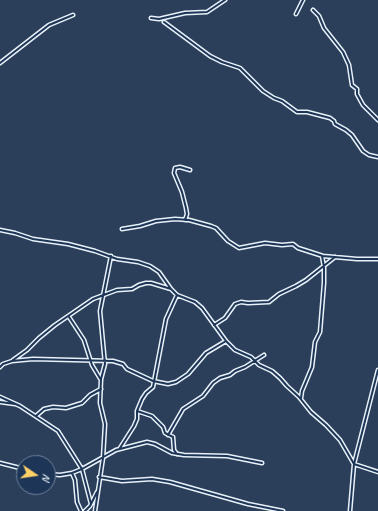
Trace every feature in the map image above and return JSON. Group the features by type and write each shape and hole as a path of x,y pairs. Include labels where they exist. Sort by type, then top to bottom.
{"street":[{"path":"151,18 185,13 207,12 225,0"},
{"path":"296,14 303,0"},
{"path":"313,10 319,16 324,28 343,52 350,65 352,85 357,90 357,94 363,105 378,120"},
{"path":"0,63 49,25 73,15"},
{"path":"164,22 210,56 240,68 263,91 282,101 297,112 307,112 330,118 335,124 352,135 363,152 378,157"},
{"path":"189,220 187,217 182,192 174,173 175,168 180,167 190,170"},
{"path":"122,229 140,226 156,221 171,219 189,220 207,224 216,228 226,239 239,248 265,243 283,245 293,244 298,248 322,256 378,259"},
{"path":"0,230 15,232 33,239 68,244 122,260 134,261 150,266 159,272 177,295 198,303 226,341 235,350 251,357 259,365 277,375 312,414 326,425 340,440 354,464 378,472"},
{"path":"96,511 99,477 103,458 105,424 100,404 101,380 105,361 100,311 111,256"},
{"path":"300,399 312,367 315,342 320,332 324,283 322,256"},
{"path":"214,325 228,315 235,304 241,302 269,302 279,294 296,286 336,257"},
{"path":"12,361 55,325 69,317 88,302 121,290 132,289 146,283 151,283 172,290"},
{"path":"120,449 134,426 136,411 142,399 153,387 166,319 177,295"},
{"path":"69,317 84,340 93,368 101,380"},
{"path":"0,367 3,364 12,361 33,359 115,361 123,364 127,369 154,381 168,384 176,382 191,371 206,353 226,341"},
{"path":"168,434 183,409 203,396 213,383 220,378 230,375 245,367 264,355"},
{"path":"350,511 354,464 378,370"},
{"path":"36,416 44,409 53,407 66,408 82,403 90,395 101,388"},
{"path":"0,396 36,416 58,431 82,469 91,504"},
{"path":"0,402 16,404"},
{"path":"136,411 152,416 163,428 165,433 173,437 174,450 178,454"},
{"path":"56,475 72,473 120,449 149,442 172,453 189,456 227,456 262,463"},
{"path":"0,463 16,467"},
{"path":"72,473 75,480 77,502 81,511"},
{"path":"99,477 122,481 152,480 170,482 248,504 283,511"},
{"path":"86,511 98,490"}]}
